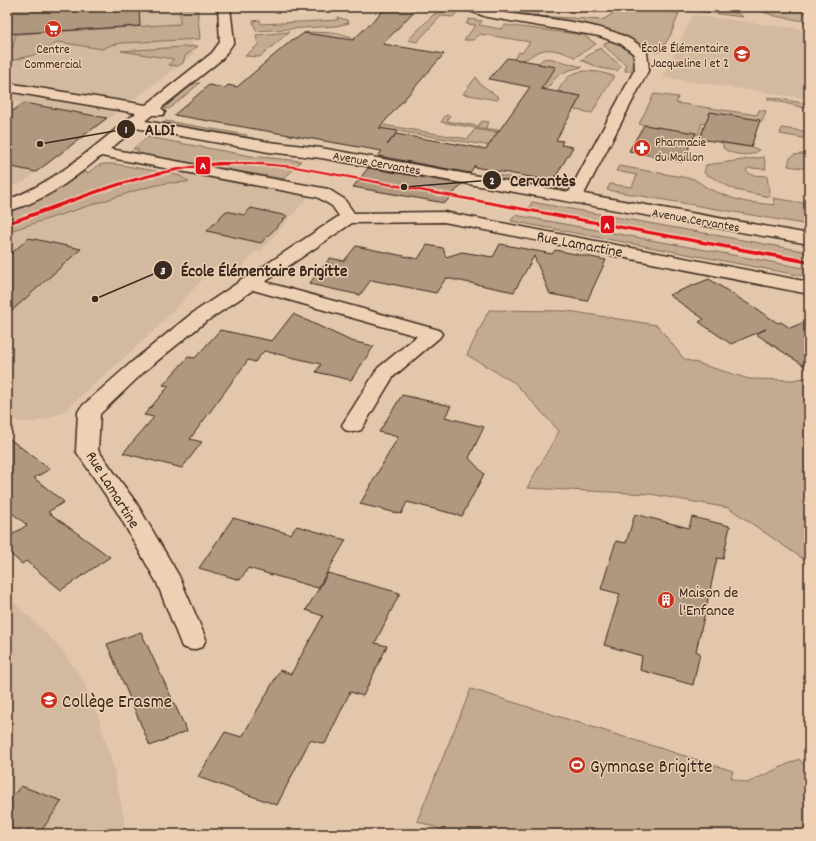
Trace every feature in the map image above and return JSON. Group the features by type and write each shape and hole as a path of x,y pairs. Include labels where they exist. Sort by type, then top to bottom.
{"street":[{"path":"7,206 47,189 217,56 225,47 227,38 224,7"},
{"path":"471,7 475,10 497,16 606,33 627,41 640,52 644,63 642,69 574,198"},
{"path":"7,87 167,113"},
{"name":"Avenue Cervantes","path":"133,123 269,147 321,152 809,239"},
{"path":"97,151 322,193 332,197 342,205 348,218"},
{"name":"Rue Lamartine","path":"192,639 166,576 128,510 87,451 90,412 139,366 197,319 248,283 348,218 444,217 809,288"},
{"path":"248,283 432,334 384,373 353,425"}],"shaded area":[{"path":"7,7 190,7 193,55 22,183 7,188 7,114 22,103 7,101"},
{"path":"180,7 197,7 200,39 122,43 111,45 102,49 58,42 37,54 7,62 7,53 11,53 16,34 180,24"},
{"path":"481,7 525,7 532,9 539,16 602,20 611,15 617,7 679,13 671,34 660,52 646,50 630,38 607,30 498,13"},
{"path":"548,7 597,7 595,9 580,12 552,9"},
{"path":"698,7 728,10 743,17 696,11"},
{"path":"749,7 800,7 799,11 809,13 809,22 775,16"},
{"path":"456,9 458,11 453,17 441,16 417,42 408,40 434,14"},
{"name":"École Élémentaire Jacqueline 1 et 2","path":"693,15 809,30 809,99 663,77"},
{"path":"337,17 347,20 349,23 336,26 256,31 253,21 260,20 261,24 338,20"},
{"path":"469,19 482,21 479,25 501,29 505,25 584,35 596,44 575,57 558,51 545,50 526,59 519,60 514,59 519,52 522,53 530,42 480,34 474,40 464,40 476,25 466,24"},
{"path":"289,32 260,57 245,56 258,45 256,35"},
{"path":"304,33 339,33 367,42 347,61 329,37"},
{"path":"612,39 627,48 633,56 634,61 631,71 625,71 626,65 603,45"},
{"path":"198,46 185,56 183,63 178,66 169,65 174,59 121,51"},
{"path":"600,48 621,66 617,71 600,68 581,60"},
{"path":"549,58 582,67 570,70 558,76 547,89 538,88 556,67 538,64 543,59"},
{"path":"585,71 599,72 614,76 592,113 571,109 574,109 581,96 558,91 568,77 575,73"},
{"path":"476,77 479,83 499,98 497,100 463,94"},
{"path":"195,83 200,83 169,109 164,108"},
{"path":"654,94 678,97 676,103 757,115 759,110 766,111 762,122 710,112 705,124 702,123 698,135 639,124"},
{"path":"768,97 809,104 809,109 768,99"},
{"path":"446,115 450,116 447,121 478,126 482,121 489,122 485,128 517,133 516,135 441,122"},
{"path":"335,117 468,139 475,129 509,135 523,151 390,130 388,132 335,125 320,140 303,137 322,118"},
{"path":"166,121 247,135 244,138 162,124"},
{"path":"782,128 809,132 809,139 780,134"},
{"path":"147,137 251,156 301,161 284,179 135,153 139,150 133,149"},
{"path":"723,143 759,150 751,154 741,155 723,148"},
{"path":"809,153 809,169 788,166 790,158 794,155"},
{"path":"764,157 766,169 748,168 746,170 748,173 753,175 767,176 770,197 735,190 704,173 706,165"},
{"path":"103,164 115,164 173,174 180,176 189,182 167,183 144,188 7,232 7,212 47,195 65,185 83,172 88,173 97,166"},
{"path":"619,166 694,179 709,189 746,202 775,205 773,198 809,204 809,225 607,190 610,184 632,187 637,175 616,171"},
{"path":"193,171 310,195 260,252 255,252 239,270 215,266 156,329 63,412 35,422 21,422 7,418 7,226 173,175"},
{"path":"492,174 531,181 529,184 490,178"},
{"path":"532,202 809,252 809,264 527,212"},
{"path":"515,215 809,269 809,277 511,221"},
{"path":"489,310 568,311 657,325 684,359 749,379 793,380 809,377 809,563 729,508 650,494 527,488 559,431 515,383 467,355"},
{"name":"Collège Erasme","path":"7,596 56,643 82,678 100,722 113,766 124,818 125,834 7,834"},
{"name":"Gymnase Brigitte","path":"471,689 733,771 731,778 747,783 799,759 809,771 809,834 454,834 417,821"}],"building":[{"name":"Centre Commercial","path":"7,7 139,7 140,26 7,34"},
{"path":"387,7 418,7 383,44 444,54 379,128 398,131 387,145 396,134 486,149 530,87 489,79 507,58 539,63 538,64 556,67 541,89 581,96 556,140 563,141 561,145 573,147 553,181 474,167 475,165 470,173 378,156 382,151 174,115 209,85 225,88 228,85 237,87 293,39 296,39 304,33 353,40"},
{"path":"24,103 107,118 36,172 7,166 7,115"},
{"path":"710,112 760,120 751,147 699,139"},
{"path":"644,125 696,133 682,162 629,151"},
{"path":"368,168 462,184 445,203 353,187"},
{"path":"251,208 287,216 261,243 207,231 226,211 244,215"},
{"path":"29,238 81,249 7,315 7,257"},
{"path":"500,244 552,254 555,250 606,260 587,301 550,294 534,256 514,292 446,278 436,293 371,280 360,295 309,284 330,258 344,261 356,246 418,259 427,245 443,248 446,257 462,252 493,257"},
{"path":"709,279 778,323 781,322 790,328 809,320 809,369 756,334 766,329 731,344 699,322 704,319 669,295"},
{"path":"293,314 351,341 374,346 351,380 316,372 321,364 264,351 255,362 248,360 190,439 202,442 182,468 123,453 154,417 144,415 169,386 163,385 188,357 195,358 220,330 272,341"},
{"path":"402,395 451,406 445,417 484,427 469,458 484,474 462,516 407,502 401,514 360,504 398,437 379,432"},
{"path":"7,437 50,469 34,478 64,502 48,512 110,557 61,590 26,561 22,564 7,551 7,538 27,525 7,509"},
{"name":"Maison de l'Enfance","path":"635,514 689,528 692,517 730,526 723,559 717,558 696,651 700,653 693,685 640,670 642,656 604,645 620,594 601,589 616,541 626,543"},
{"path":"233,518 290,534 297,526 346,540 318,588 248,568 240,580 199,568"},
{"path":"328,573 400,593 375,643 387,646 363,696 350,692 325,744 310,740 277,805 198,777 225,732 242,737 280,670 291,674 323,616 306,610"},
{"path":"141,632 187,731 150,746 107,644"},
{"path":"21,786 62,801 39,834 7,834 7,803"}],"transit line":[{"name":"A","path":"7,224 106,188 156,174 207,165 251,163 295,167 809,262"}],"place":[{"name":"Centre Commercial","path":"53,29"},
{"name":"École Élémentaire Jacqueline 1 et 2","path":"742,54"},
{"name":"ALDI","path":"40,144"},
{"name":"Pharmacie du Maillon","path":"642,148"},
{"name":"Cervantès","path":"404,187"},
{"name":"École Élémentaire Brigitte","path":"95,299"},
{"name":"Maison de l'Enfance","path":"666,600"},
{"name":"Collège Erasme","path":"49,700"},
{"name":"Gymnase Brigitte","path":"577,765"}]}
